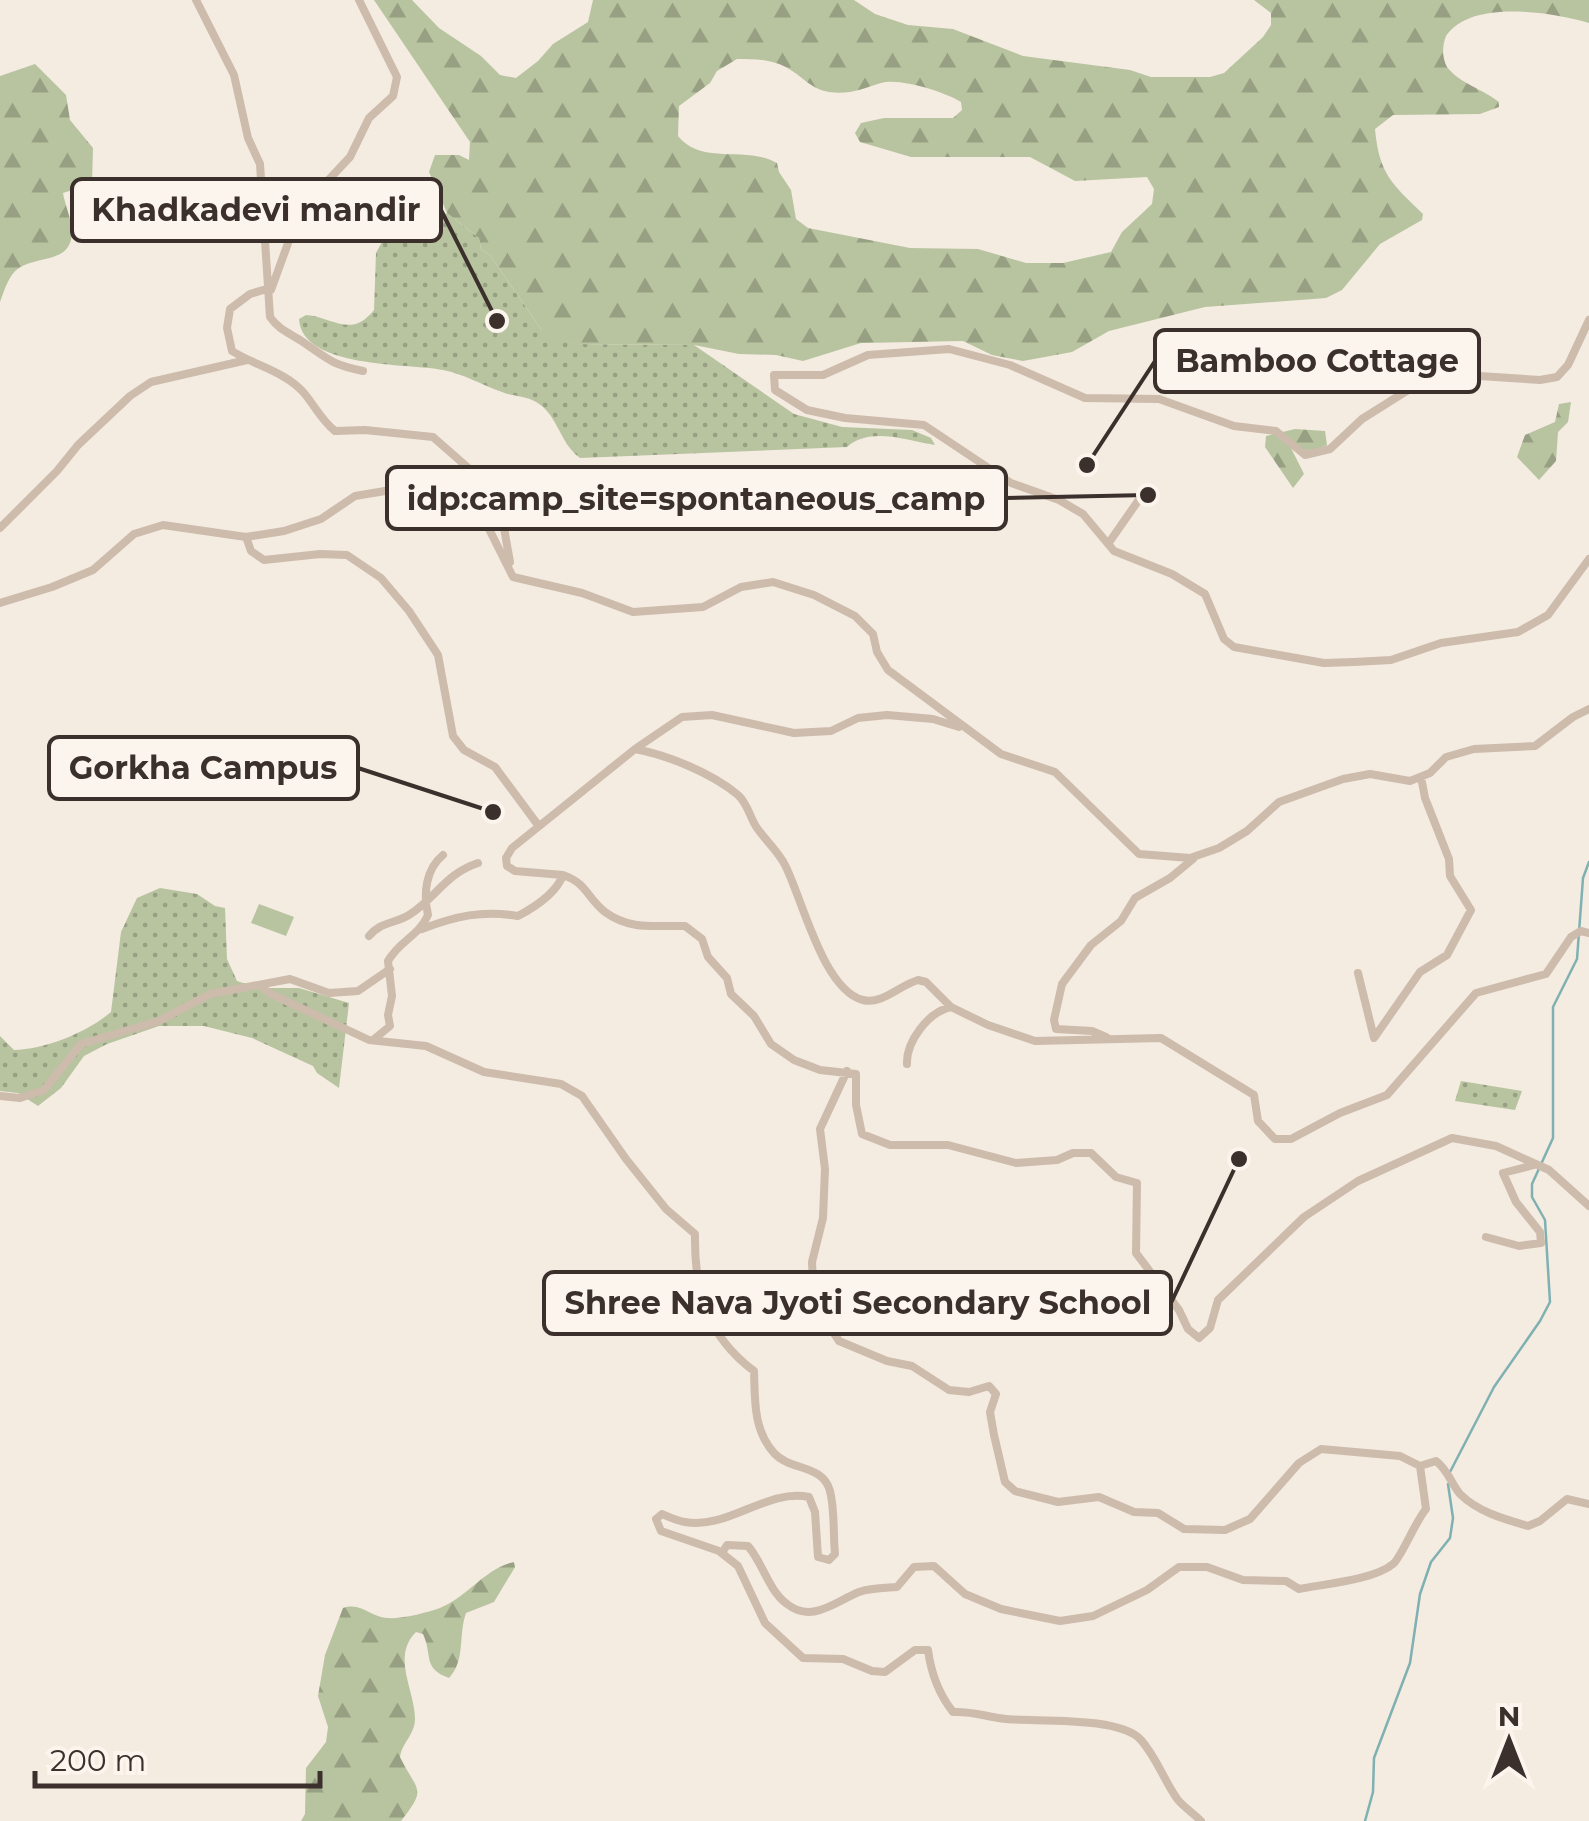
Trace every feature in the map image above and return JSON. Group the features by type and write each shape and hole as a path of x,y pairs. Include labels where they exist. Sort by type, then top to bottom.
{"street":[{"path":"196,0 234,75 248,138 260,164 270,317 279,330 333,365 363,371"},
{"path":"270,291 296,224 319,190 350,157 369,118 393,96 397,77 359,0"},
{"path":"270,291 250,294 230,308 227,328 232,351 302,391 322,420 336,431 433,437 498,494 512,576"},
{"path":"1589,320 1568,364 1557,377 1430,380 1362,419 1330,449 1306,454 1276,431 1234,426 1159,398 1084,398 1010,365 949,349 868,355 824,374 774,375 775,390 807,410 924,426 1011,483 1059,500 1083,514 1114,551 1172,574 1205,594 1224,639 1234,647 1324,663 1392,660 1441,643 1518,632 1548,615 1589,559"},
{"path":"0,528 78,444 150,382 249,360"},
{"path":"0,603 52,588 93,570 134,534 164,525 246,537 284,531 321,519 355,496 385,492 488,527 512,576"},
{"path":"1108,544 1138,501"},
{"path":"246,537 250,550 264,560 320,554 347,556 380,578 409,611 438,655 453,736 464,750 494,767 538,825"},
{"path":"512,576 582,593 632,612 704,607 741,587 773,582 814,595 855,616 873,634 877,652 888,670 1001,754 1055,772 1139,854 1195,856"},
{"path":"1110,1039 1092,1031 1056,1029 1054,1020 1062,984 1091,945 1120,921 1135,898 1170,878 1195,856 1247,831 1278,802 1343,779 1370,774 1410,781 1430,773 1446,757 1474,748 1535,746 1573,716 1589,709"},
{"path":"976,736 933,719 902,716 858,718 831,731 794,733 712,715 682,717 538,825 512,848 506,858 507,866 515,871 578,880 606,912 644,928 685,926 702,939 708,957 727,978 732,994 754,1016 770,1044 794,1060 820,1070 856,1074 862,1134 890,1145 948,1145 1016,1164 1056,1160 1073,1152 1091,1153 1116,1177 1137,1183 1136,1252 1198,1338 1210,1328 1218,1300 1304,1217 1358,1181 1452,1138 1496,1146 1549,1170 1589,1206"},
{"path":"635,749 665,754 743,800 756,826 784,863 811,933 843,990 868,1002 918,980 926,982 951,1007 1035,1041 1161,1038 1254,1095 1258,1121 1275,1139 1291,1138 1387,1095 1476,993 1546,974 1571,936 1582,930 1589,934"},
{"path":"1358,973 1374,1038 1420,972 1447,955 1472,910 1450,876 1449,859 1421,776"},
{"path":"422,928 428,916 426,888 433,863 443,855"},
{"path":"369,936 378,926 398,922 426,902 458,870 478,862"},
{"path":"373,1040 390,1026 388,961 393,952 422,928 459,915 490,911 518,916 552,891 562,875"},
{"path":"0,1096 20,1098 44,1090 80,1044 160,1021 210,994 290,979 329,993 358,991 390,969"},
{"path":"262,986 373,1040 426,1046 484,1072 560,1084 582,1096 666,1209 695,1234 694,1274 709,1318 724,1344 754,1371 752,1407 771,1451 782,1460 819,1473 830,1490 836,1554 829,1560 818,1557 809,1497 794,1494 707,1522 685,1522 662,1514 656,1519 661,1532 722,1552 738,1566 765,1622 803,1658 843,1660 872,1672 886,1672 915,1650 928,1650 931,1670 952,1712 974,1711 1004,1719 1048,1718 1126,1728 1140,1738 1178,1799 1201,1821"},
{"path":"907,1064 906,1051 921,1028 941,1009 951,1007"},
{"path":"847,1071 820,1129 825,1169 822,1218 812,1262 814,1303 838,1341 887,1361 912,1366 949,1390 969,1392 990,1386 996,1394 990,1412 1005,1482 1015,1491 1058,1502 1098,1497 1134,1512 1158,1514 1184,1529 1225,1530 1250,1519 1299,1463 1322,1449 1400,1456 1420,1466 1436,1460 1446,1468 1458,1492 1478,1507 1528,1526 1540,1522 1567,1499 1589,1504"},
{"path":"1486,1237 1520,1246 1541,1243 1540,1232 1516,1202 1503,1173 1534,1165"},
{"path":"722,1552 727,1545 748,1546 780,1596 799,1610 823,1611 857,1593 897,1587 914,1567 924,1565 941,1572 966,1594 1002,1609 1081,1620 1147,1590 1179,1567 1207,1567 1244,1580 1286,1581 1299,1588 1373,1574 1395,1563 1412,1526 1426,1509 1420,1466"}],"green space":[{"path":"374,0 412,0 439,28 481,56 500,75 516,78 553,44 588,22 593,0 854,0 875,14 908,25 953,29 1023,56 1130,70 1151,77 1210,77 1224,73 1271,25 1271,13 1254,0 1589,0 1589,23 1532,12 1491,13 1457,25 1446,36 1443,52 1447,67 1499,102 1499,107 1480,114 1393,115 1375,129 1384,168 1395,186 1423,214 1422,220 1380,244 1342,290 1326,298 1205,307 1109,331 1072,352 1023,361 992,355 963,341 861,343 803,361 694,345 574,344 551,338 490,255 481,249 479,238 447,213 429,172 435,155 459,155 469,160 470,142","holes":["737,59 777,63 829,92 899,82 934,90 961,102 962,110 953,118 884,118 861,123 855,133 860,142 911,157 1030,157 1075,181 1147,177 1154,189 1152,204 1122,232 1111,252 1063,263 1026,263 978,249 910,248 808,228 796,219 791,190 777,163 751,155 699,150 678,136 679,106 710,83 717,71"]},
{"path":"35,64 66,95 70,120 93,148 92,184 63,193 72,231 67,249 15,271 0,302 0,76"},
{"path":"447,213 479,238 481,249 490,255 541,329 574,344 694,345 794,414 842,427 912,430 931,438 935,445 878,436 847,447 580,458 547,411 532,400 443,370 337,355 318,347 305,335 299,319 306,315 349,325 366,319 374,310 376,253 382,242"},
{"path":"1571,402 1568,422 1558,432 1556,461 1539,480 1517,457 1525,435 1555,422 1559,404"},
{"path":"1295,429 1325,431 1327,445 1312,451 1291,448 1304,474 1293,488 1265,447 1266,436"},
{"path":"160,888 197,894 225,908 227,959 237,981 258,988 299,988 349,1003 339,1088 313,1066 252,1038 204,1026 159,1026 84,1056 61,1088 38,1106 18,1093 0,1091 0,1036 14,1050 39,1047 78,1033 111,1012 121,932 137,898"},
{"path":"259,904 294,917 286,936 251,923"},
{"path":"1461,1081 1522,1091 1515,1110 1455,1101"},
{"path":"514,1562 515,1567 494,1602 466,1613 458,1663 449,1678 432,1665 423,1634 416,1632 409,1642 405,1663 415,1719 400,1757 417,1795 401,1821 301,1821 305,1814 306,1768 326,1742 328,1727 318,1696 325,1655 343,1608 356,1607 387,1618 423,1613 445,1606 493,1571"}],"waterway":[{"path":"1450,1472 1494,1387 1550,1302 1545,1220 1532,1197 1532,1184 1553,1138 1553,1007 1577,959 1583,878 1589,862"},
{"path":"1365,1821 1373,1792 1374,1758 1410,1663 1420,1594 1431,1562 1450,1538 1453,1518 1448,1484"}],"place":[{"name":"Khadkadevi mandir","path":"497,321"},
{"name":"Bamboo Cottage","path":"1087,465"},
{"name":"idp:camp_site=spontaneous_camp","path":"1148,495"},
{"name":"Gorkha Campus","path":"493,812"},
{"name":"Shree Nava Jyoti Secondary School","path":"1239,1159"}]}
